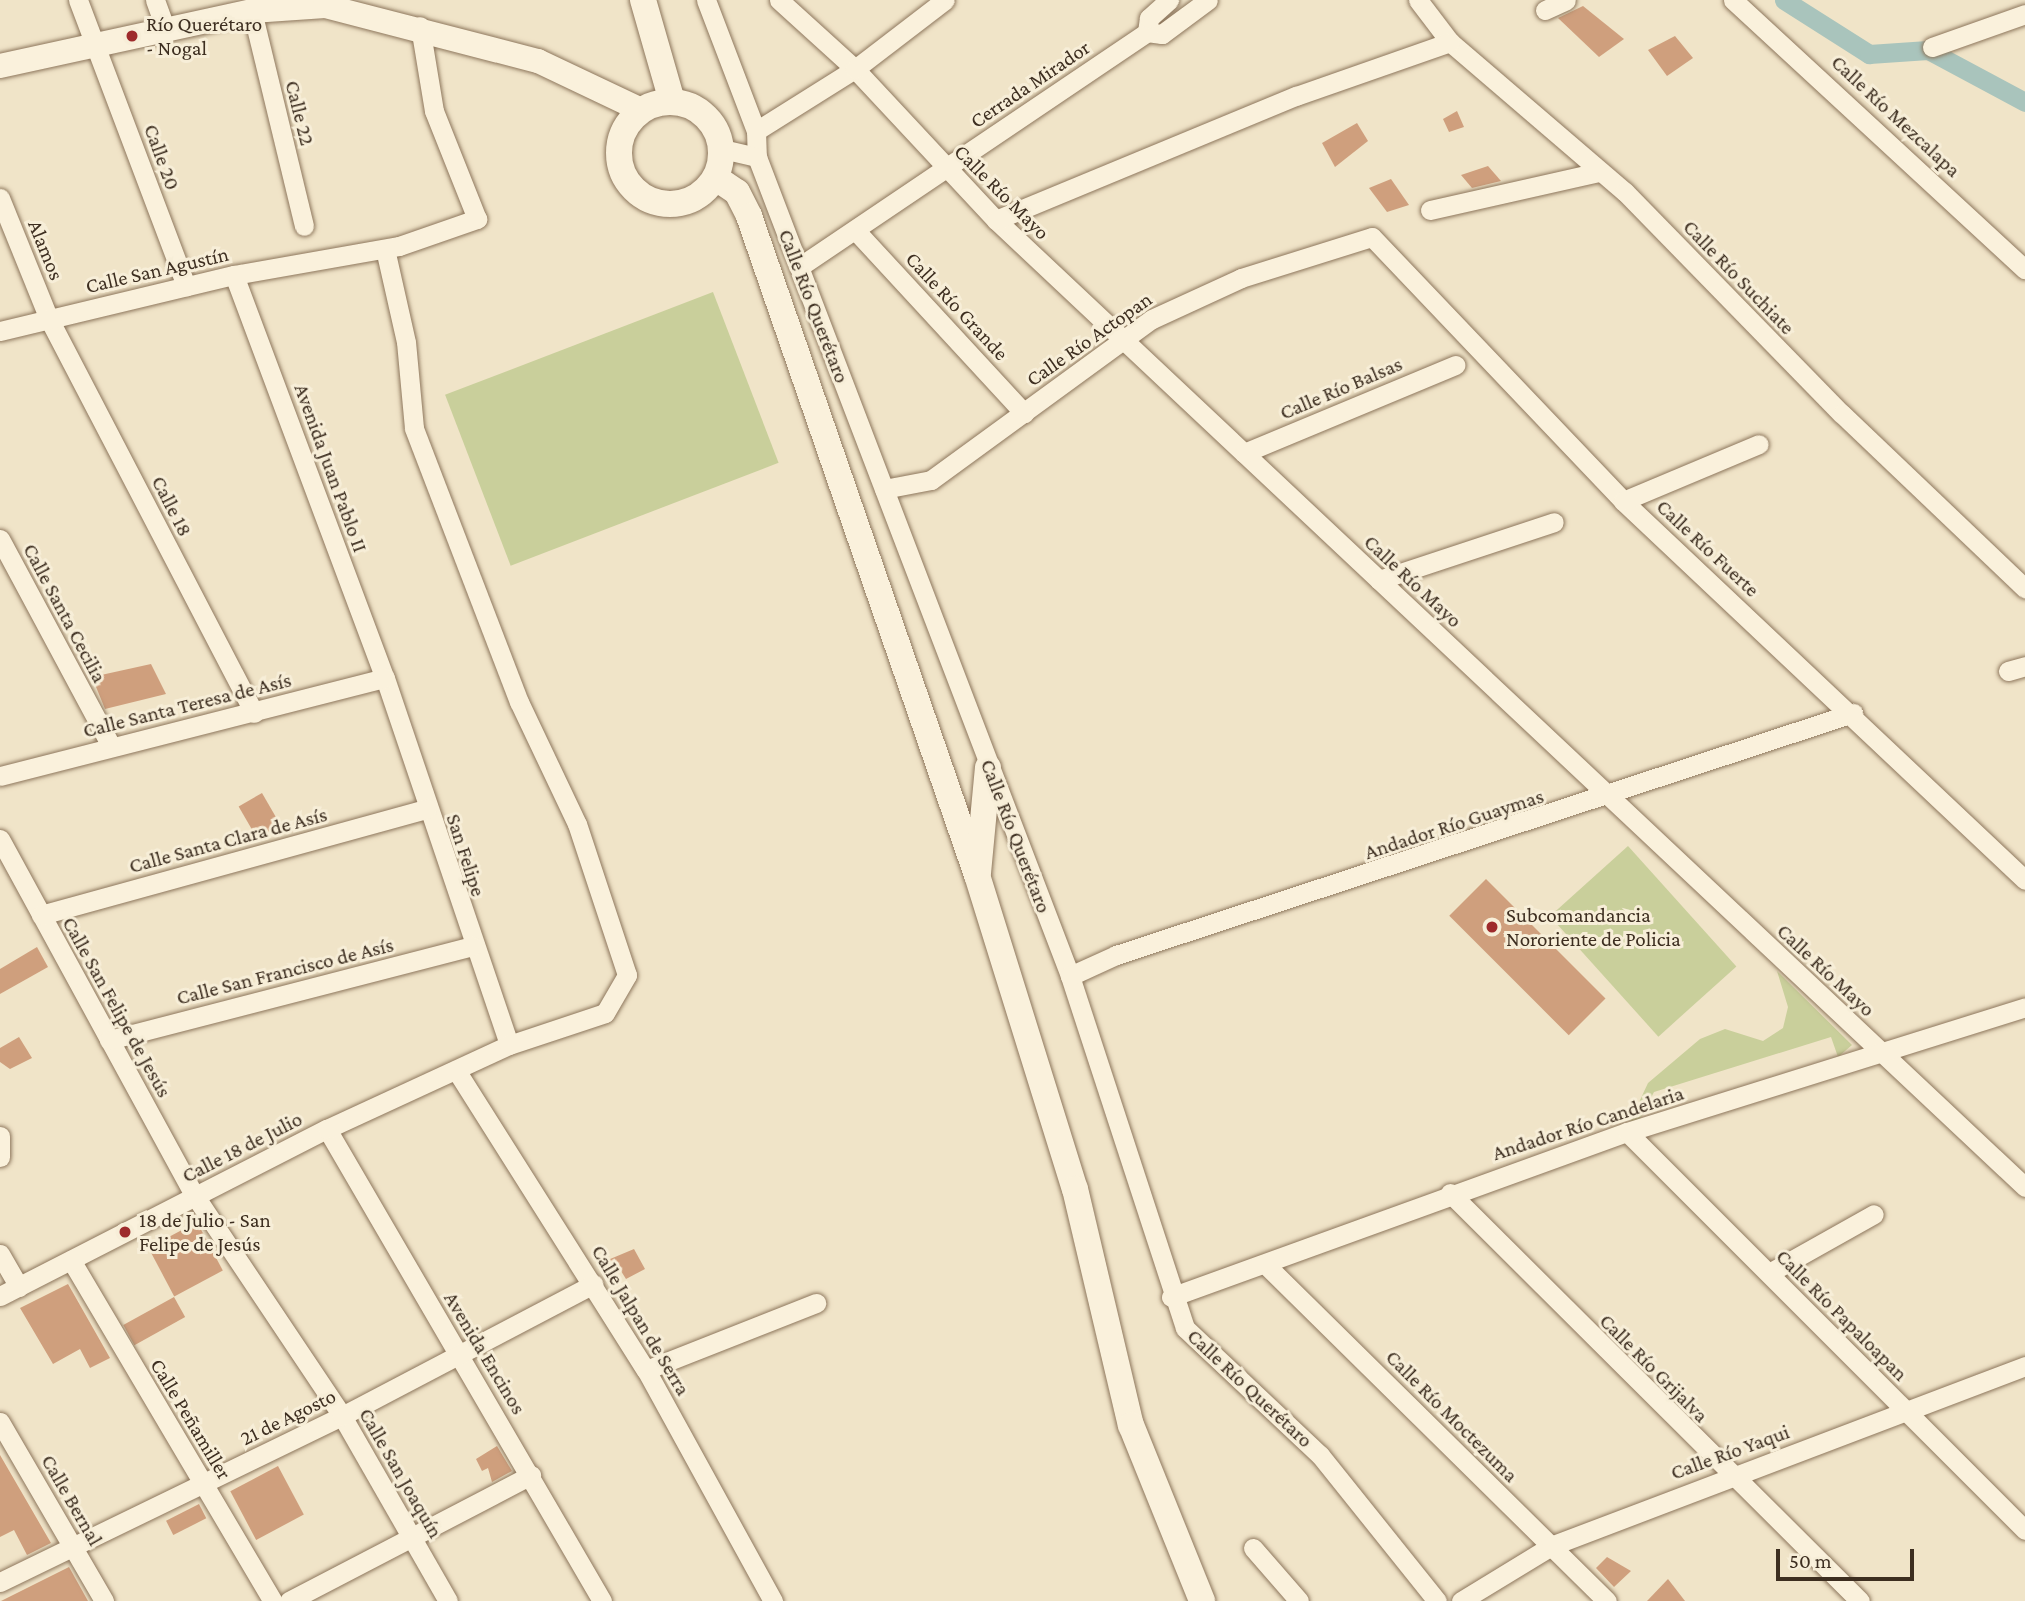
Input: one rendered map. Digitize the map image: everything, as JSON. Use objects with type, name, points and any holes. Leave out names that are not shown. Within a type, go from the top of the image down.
[{"type":"main road","points":[[643,0],[672,101]]},
{"type":"main road","points":[[672,101],[701,111],[722,149],[716,178],[692,200],[676,205],[635,190],[619,149],[641,110],[672,101]]},
{"type":"main road","name":"Calle Río Querétaro","points":[[716,178],[737,192],[749,216],[977,875],[1075,1189],[1131,1425],[1202,1601]]},
{"type":"main road","points":[[977,875],[988,767]]},
{"type":"street","name":"Calle 20","points":[[78,0],[186,286]]},
{"type":"street","points":[[155,0],[165,28]]},
{"type":"street","name":"Calle Río Mayo","points":[[779,0],[855,69],[945,169],[996,220],[2025,1187]]},
{"type":"street","points":[[756,131],[855,69],[945,0]]},
{"type":"street","name":"Cerrada Mirador","points":[[799,267],[1147,32],[1149,18],[1169,0]]},
{"type":"street","points":[[1147,32],[1162,34],[1208,0]]},
{"type":"street","name":"Calle Río Suchiate","points":[[1419,0],[1450,42],[1598,172],[1625,192],[1842,414],[2025,588]]},
{"type":"street","points":[[1545,10],[1566,0]]},
{"type":"street","name":"Calle Río Mezcalapa","points":[[1733,0],[2025,269]]},
{"type":"street","name":"Calle Río Querétaro","points":[[710,2],[756,131],[757,157],[1070,976],[1171,1297],[1185,1328],[1320,1455],[1437,1601]]},
{"type":"street","points":[[0,66],[263,6],[325,6],[420,26],[538,61],[641,110]]},
{"type":"street","name":"Calle 22","points":[[263,6],[304,226]]},
{"type":"street","points":[[1932,47],[2025,14]]},
{"type":"street","name":"Calle San Agustín","points":[[0,331],[234,275],[385,249],[477,219],[434,111],[420,26]]},
{"type":"street","points":[[996,220],[1296,96],[1450,42]]},
{"type":"street","points":[[722,149],[757,157]]},
{"type":"street","points":[[1430,210],[1598,172]]},
{"type":"street","name":"Alamos","points":[[0,198],[49,319]]},
{"type":"street","name":"Calle Río Grande","points":[[856,231],[1024,413]]},
{"type":"street","name":"Calle Río Actopan","points":[[884,489],[931,480],[1123,339],[1241,278],[1372,237]]},
{"type":"street","name":"Calle Río Fuerte","points":[[1372,237],[1623,500],[1853,713],[2025,880]]},
{"type":"street","name":"Calle 18 de Julio","points":[[0,1296],[327,1129],[509,1045],[605,1013],[626,975],[578,824],[519,702],[414,428],[406,342],[385,249]]},
{"type":"street","name":"Avenida Juan Pablo II","points":[[234,275],[385,678]]},
{"type":"street","name":"Calle 18","points":[[49,319],[254,713]]},
{"type":"street","name":"Calle Río Balsas","points":[[1244,453],[1455,365]]},
{"type":"street","points":[[1623,500],[1759,444]]},
{"type":"street","points":[[1379,580],[1554,522]]},
{"type":"street","name":"Calle Santa Cecilia","points":[[0,539],[111,746]]},
{"type":"street","name":"San Felipe","points":[[385,678],[472,946],[509,1045]]},
{"type":"street","name":"Calle Santa Teresa de Asís","points":[[0,776],[385,678]]},
{"type":"street","name":"Andador Río Guaymas","points":[[1070,976],[1116,955],[1608,797],[1853,713]]},
{"type":"street","name":"Calle Santa Clara de Asís","points":[[41,915],[427,809]]},
{"type":"street","name":"Calle San Felipe de Jesús","points":[[0,839],[5,861],[41,915],[195,1196]]},
{"type":"street","name":"Calle San Francisco de Asís","points":[[109,1040],[472,946]]},
{"type":"street","name":"Andador Río Candelaria","points":[[1171,1297],[1627,1132],[1884,1055],[2025,1007]]},
{"type":"street","name":"Calle Jalpan de Serra","points":[[456,1070],[646,1370],[773,1601]]},
{"type":"street","name":"Avenida Encinos","points":[[327,1129],[602,1601]]},
{"type":"street","name":"Calle Río Papaloapan","points":[[1627,1132],[2025,1530]]},
{"type":"street","points":[[0,1136],[0,1157]]},
{"type":"street","name":"Calle Río Grijalva","points":[[1450,1194],[1729,1476],[1860,1601]]},
{"type":"street","name":"Calle San Joaquín","points":[[195,1196],[342,1416],[448,1601]]},
{"type":"street","points":[[1769,1273],[1874,1214]]},
{"type":"street","points":[[0,1254],[19,1287]]},
{"type":"street","name":"Calle Peñamiller","points":[[71,1260],[273,1601]]},
{"type":"street","name":"Calle Río Moctezuma","points":[[1265,1264],[1607,1601]]},
{"type":"street","name":"21 de Agosto","points":[[0,1582],[342,1416],[457,1353],[593,1284]]},
{"type":"street","points":[[646,1370],[816,1303]]},
{"type":"street","name":"Calle Río Yaqui","points":[[1461,1601],[1552,1546],[1729,1476],[1908,1412],[2025,1366]]},
{"type":"street","name":"Calle Bernal","points":[[0,1422],[104,1601]]},
{"type":"street","points":[[289,1601],[415,1541],[531,1475]]},
{"type":"street","points":[[1253,1548],[1299,1601]]},
{"type":"green space","points":[[713,292],[779,463],[511,566],[445,395]]},
{"type":"green space","points":[[1628,846],[1736,966],[1658,1037],[1550,916]]},
{"type":"green space","points":[[1777,971],[1852,1045],[1838,1057],[1831,1037],[1654,1092],[1638,1123],[1627,1128],[1648,1083],[1700,1039],[1725,1029],[1763,1041],[1783,1028],[1788,1007]]},
{"type":"building","points":[[1583,6],[1624,39],[1599,57],[1558,18]]},
{"type":"building","points":[[1675,36],[1693,58],[1667,76],[1648,50]]},
{"type":"building","points":[[1457,111],[1464,127],[1449,132],[1443,119]]},
{"type":"building","points":[[1357,123],[1368,141],[1335,167],[1322,143]]},
{"type":"building","points":[[1488,166],[1501,181],[1472,188],[1461,175]]},
{"type":"building","points":[[1391,179],[1409,205],[1387,212],[1369,188]]},
{"type":"building","points":[[151,664],[166,694],[105,709],[92,677]]},
{"type":"building","points":[[262,793],[282,827],[258,840],[239,806]]},
{"type":"building","points":[[1486,879],[1606,999],[1569,1035],[1449,916]]},
{"type":"building","points":[[37,947],[48,967],[0,994],[0,969]]},
{"type":"building","points":[[19,1037],[32,1058],[10,1069],[0,1062],[0,1048]]},
{"type":"building","points":[[197,1222],[223,1271],[174,1296],[148,1248]]},
{"type":"building","points":[[634,1249],[645,1269],[626,1279],[621,1271],[609,1276],[603,1262]]},
{"type":"building","points":[[68,1284],[110,1358],[90,1368],[80,1349],[53,1364],[20,1308]]},
{"type":"building","points":[[174,1297],[185,1317],[134,1345],[123,1325]]},
{"type":"building","points":[[497,1446],[512,1471],[492,1482],[488,1468],[482,1471],[476,1459]]},
{"type":"building","points":[[0,1455],[51,1543],[27,1555],[14,1530],[0,1537]]},
{"type":"building","points":[[278,1466],[304,1515],[256,1540],[230,1491]]},
{"type":"building","points":[[199,1504],[206,1518],[173,1535],[166,1521]]},
{"type":"building","points":[[1607,1557],[1631,1571],[1614,1587],[1596,1568]]},
{"type":"building","points":[[69,1567],[88,1601],[1,1601]]},
{"type":"building","points":[[1668,1579],[1685,1601],[1647,1601]]},
{"type":"waterway","points":[[1784,0],[1869,54],[1928,50],[2025,102]]},
{"type":"place","name":"Río Querétaro - Nogal","points":[[132,36]]},
{"type":"place","name":"Subcomandancia Nororiente de Policia","points":[[1492,927]]},
{"type":"place","name":"18 de Julio - San Felipe de Jesús","points":[[125,1232]]}]
